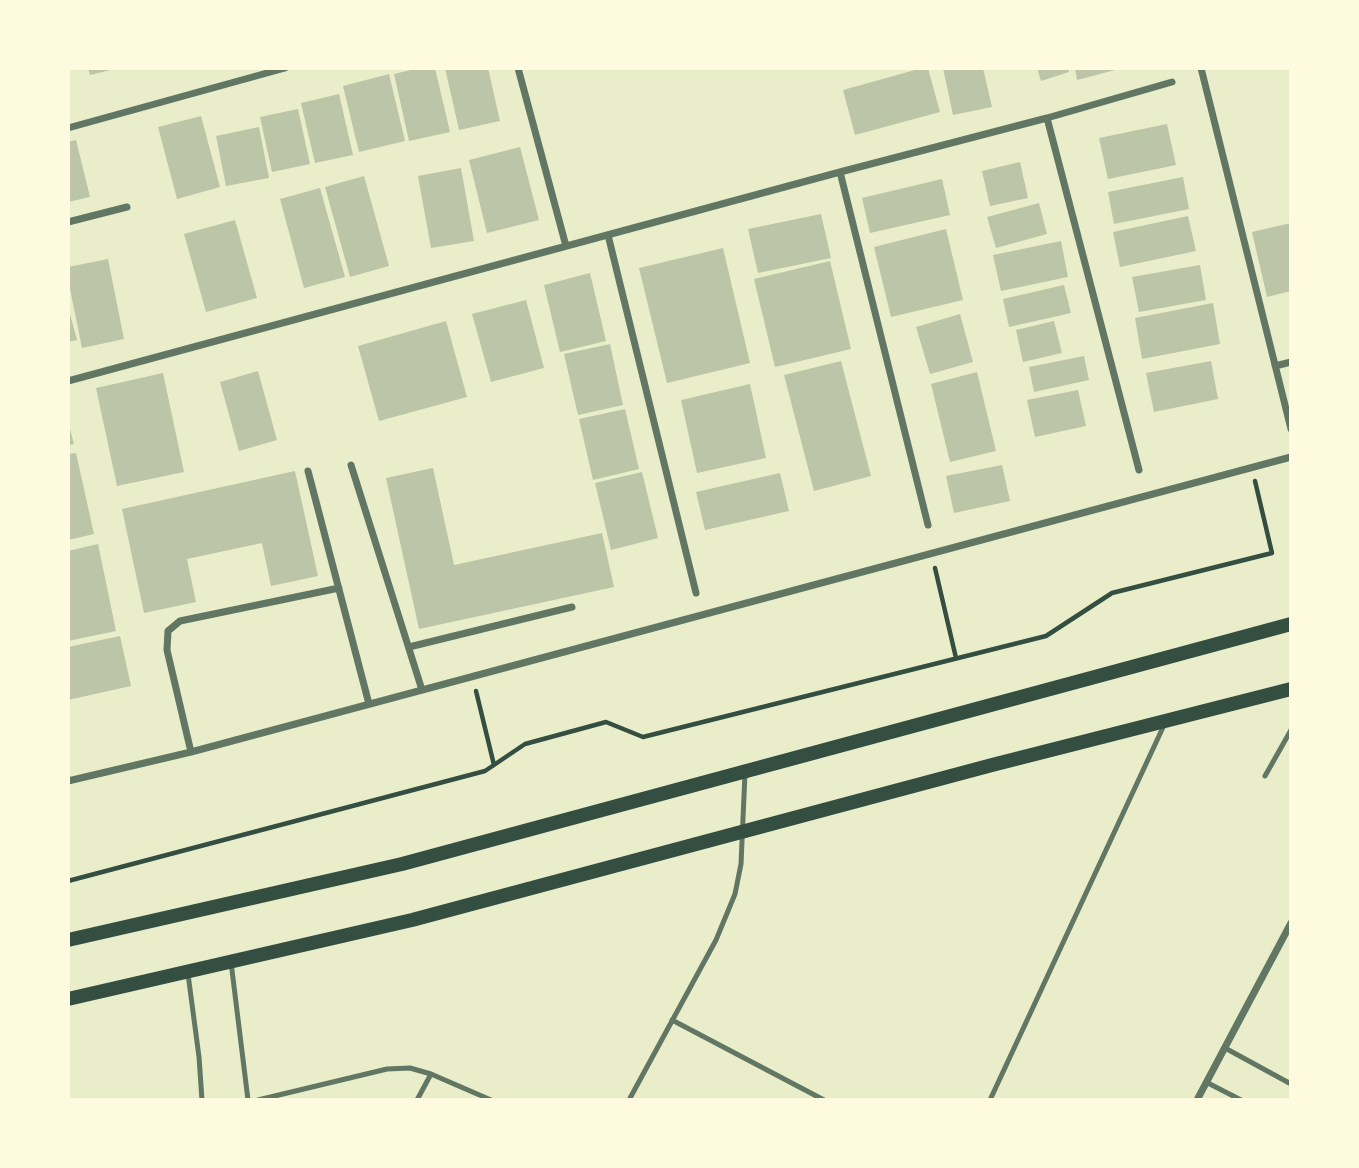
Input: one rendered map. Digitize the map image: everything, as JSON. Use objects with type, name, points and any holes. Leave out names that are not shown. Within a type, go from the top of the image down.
[{"type":"main road","points":[[68,940],[402,864],[1291,624]]},
{"type":"main road","points":[[68,999],[412,920],[1291,689]]},
{"type":"street","points":[[68,128],[285,68]]},
{"type":"street","points":[[517,68],[566,246]]},
{"type":"street","points":[[1204,69],[1291,429]]},
{"type":"street","points":[[68,381],[1172,82]]},
{"type":"street","points":[[1047,118],[1139,470]]},
{"type":"street","points":[[840,172],[928,525]]},
{"type":"street","points":[[68,222],[127,207]]},
{"type":"street","points":[[608,235],[696,593]]},
{"type":"street","points":[[1275,366],[1291,362]]},
{"type":"street","points":[[68,782],[191,752],[1291,457]]},
{"type":"street","points":[[351,466],[422,690]]},
{"type":"street","points":[[308,471],[369,704]]},
{"type":"street","points":[[191,752],[167,649],[168,631],[180,621],[339,588]]},
{"type":"street","points":[[409,647],[572,607]]},
{"type":"street","points":[[1197,1100],[1291,923]]},
{"type":"lane","points":[[990,1100],[1166,720]]},
{"type":"lane","points":[[1265,776],[1291,730]]},
{"type":"lane","points":[[629,1100],[716,940],[735,894],[741,864],[745,770]]},
{"type":"lane","points":[[231,962],[248,1100]]},
{"type":"lane","points":[[188,972],[202,1100]]},
{"type":"lane","points":[[672,1020],[824,1100]]},
{"type":"lane","points":[[1226,1048],[1291,1084]]},
{"type":"lane","points":[[258,1100],[387,1069],[410,1068],[431,1074],[491,1100]]},
{"type":"lane","points":[[417,1100],[431,1074]]},
{"type":"lane","points":[[1206,1082],[1241,1100]]},
{"type":"path","points":[[68,881],[485,771],[525,744],[606,722],[643,737],[1046,636],[1112,593],[1272,553],[1252,468]]},
{"type":"path","points":[[931,554],[956,658]]},
{"type":"path","points":[[473,676],[494,765]]},
{"type":"building","points":[[88,68],[115,68],[115,69],[90,75]]},
{"type":"building","points":[[419,68],[435,68],[450,132],[409,141],[394,74]]},
{"type":"building","points":[[445,68],[488,68],[500,121],[459,130]]},
{"type":"building","points":[[928,68],[940,112],[855,135],[843,90]]},
{"type":"building","points":[[943,68],[983,68],[992,107],[953,115]]},
{"type":"building","points":[[1037,68],[1068,68],[1069,72],[1041,81]]},
{"type":"building","points":[[1075,68],[1119,68],[1119,69],[1077,80]]},
{"type":"building","points":[[389,74],[405,141],[359,152],[343,86]]},
{"type":"building","points":[[339,94],[353,155],[315,163],[301,103]]},
{"type":"building","points":[[298,109],[310,164],[272,172],[260,117]]},
{"type":"building","points":[[201,116],[220,187],[177,199],[158,127]]},
{"type":"building","points":[[1167,124],[1176,165],[1108,179],[1099,138]]},
{"type":"building","points":[[259,127],[269,178],[226,186],[216,136]]},
{"type":"building","points":[[76,140],[90,197],[68,202],[68,142]]},
{"type":"building","points":[[520,147],[539,220],[487,233],[469,160]]},
{"type":"building","points":[[1020,162],[1028,198],[990,206],[982,171]]},
{"type":"building","points":[[461,168],[474,241],[431,248],[418,176]]},
{"type":"building","points":[[364,176],[389,266],[350,277],[325,187]]},
{"type":"building","points":[[1183,177],[1189,209],[1114,224],[1108,192]]},
{"type":"building","points":[[942,179],[950,215],[870,233],[862,198]]},
{"type":"building","points":[[320,188],[345,277],[304,288],[280,199]]},
{"type":"building","points":[[1039,203],[1047,234],[996,248],[987,217]]},
{"type":"building","points":[[821,214],[831,258],[758,273],[748,229]]},
{"type":"building","points":[[1188,216],[1196,251],[1120,267],[1113,232]]},
{"type":"building","points":[[235,220],[257,298],[206,312],[184,234]]},
{"type":"building","points":[[1291,223],[1291,291],[1267,297],[1252,232]]},
{"type":"building","points":[[946,229],[963,300],[891,317],[874,247]]},
{"type":"building","points":[[1061,241],[1068,277],[1001,291],[993,255]]},
{"type":"building","points":[[723,248],[750,363],[667,383],[639,268]]},
{"type":"building","points":[[108,259],[124,339],[82,348],[68,267]]},
{"type":"building","points":[[830,261],[851,349],[775,367],[754,279]]},
{"type":"building","points":[[1200,265],[1206,300],[1139,312],[1132,277]]},
{"type":"building","points":[[590,273],[606,341],[560,352],[544,285]]},
{"type":"building","points":[[1064,285],[1071,313],[1009,327],[1003,299]]},
{"type":"building","points":[[526,300],[544,368],[491,382],[472,314]]},
{"type":"building","points":[[1213,303],[1220,344],[1142,359],[1135,318]]},
{"type":"building","points":[[68,307],[77,340],[68,342]]},
{"type":"building","points":[[960,314],[973,362],[930,374],[916,327]]},
{"type":"building","points":[[446,321],[467,397],[379,421],[358,346]]},
{"type":"building","points":[[1054,321],[1062,353],[1023,362],[1016,330]]},
{"type":"building","points":[[610,344],[623,405],[578,415],[564,354]]},
{"type":"building","points":[[1084,356],[1089,380],[1034,392],[1029,367]]},
{"type":"building","points":[[841,361],[871,476],[814,491],[784,375]]},
{"type":"building","points":[[1211,361],[1218,399],[1154,412],[1146,373]]},
{"type":"building","points":[[258,371],[277,440],[239,451],[220,382]]},
{"type":"building","points":[[977,372],[996,451],[950,462],[931,384]]},
{"type":"building","points":[[163,373],[184,472],[117,486],[96,388]]},
{"type":"building","points":[[750,384],[766,458],[697,473],[681,400]]},
{"type":"building","points":[[1078,390],[1086,426],[1035,437],[1027,400]]},
{"type":"building","points":[[625,409],[639,469],[593,480],[579,419]]},
{"type":"building","points":[[68,422],[74,444],[68,445]]},
{"type":"building","points":[[76,453],[94,534],[68,540],[68,454]]},
{"type":"building","points":[[1002,465],[1010,501],[954,513],[946,476]]},
{"type":"building","points":[[433,468],[454,565],[602,533],[614,587],[419,629],[386,478]]},
{"type":"building","points":[[295,471],[318,576],[271,586],[262,543],[187,559],[196,602],[144,613],[122,509]]},
{"type":"building","points":[[642,472],[658,538],[611,550],[595,483]]},
{"type":"building","points":[[780,473],[789,511],[705,530],[696,492]]},
{"type":"building","points":[[98,544],[116,631],[68,641],[68,551]]},
{"type":"building","points":[[120,636],[131,686],[68,700],[68,647]]}]
